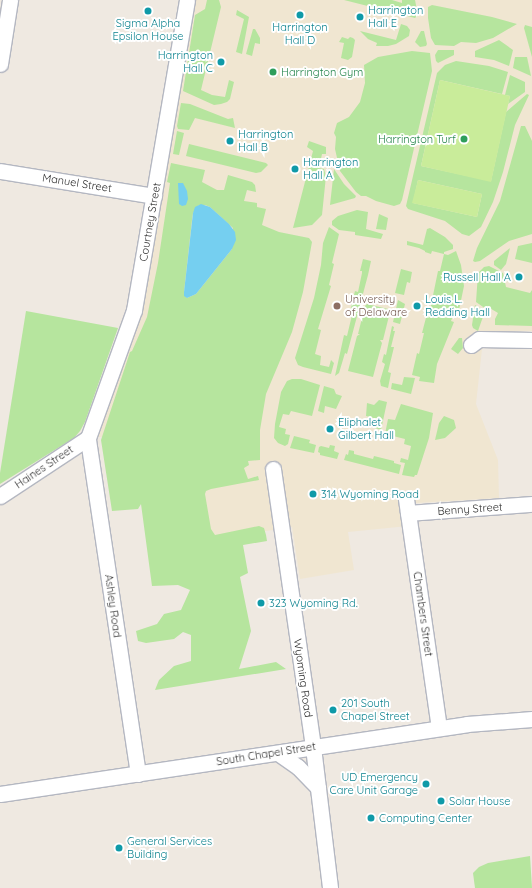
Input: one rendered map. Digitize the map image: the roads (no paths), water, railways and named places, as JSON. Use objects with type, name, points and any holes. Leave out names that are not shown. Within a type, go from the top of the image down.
[{"type":"street","points":[[0,64],[10,0]]},
{"type":"street","name":"Courtney Street","points":[[88,438],[134,310],[187,0]]},
{"type":"street","name":"Manuel Street","points":[[0,171],[154,196]]},
{"type":"street","points":[[471,345],[479,338],[532,340]]},
{"type":"street","name":"Haines Street","points":[[0,496],[88,438]]},
{"type":"street","name":"Ashley Road","points":[[88,438],[138,774]]},
{"type":"street","name":"Wyoming Road","points":[[273,468],[313,747],[330,888]]},
{"type":"street","name":"Benny Street","points":[[407,506],[532,504]]},
{"type":"street","name":"Chambers Street","points":[[407,506],[440,728]]},
{"type":"street","name":"South Chapel Street","points":[[0,794],[440,728],[485,722],[532,719]]},
{"type":"street","points":[[278,752],[298,767],[318,788]]},
{"type":"water","points":[[178,183],[183,183],[187,191],[188,199],[186,205],[182,206],[179,204]]},
{"type":"water","points":[[201,204],[210,207],[229,224],[235,232],[236,240],[232,249],[196,294],[187,298],[184,296],[184,292],[193,213],[195,207]]},
{"type":"place","name":"Sigma Alpha Epsilon House","points":[[148,11]]},
{"type":"place","name":"Harrington Hall D","points":[[300,15]]},
{"type":"place","name":"Harrington Hall E","points":[[360,17]]},
{"type":"place","name":"Harrington Hall C","points":[[221,62]]},
{"type":"place","name":"Harrington Gym","points":[[273,72]]},
{"type":"place","name":"Harrington Turf","points":[[464,139]]},
{"type":"place","name":"Harrington Hall B","points":[[230,141]]},
{"type":"place","name":"Harrington Hall A","points":[[295,169]]},
{"type":"place","name":"Russell Hall A","points":[[519,277]]},
{"type":"place","name":"University of Delaware","points":[[337,306]]},
{"type":"place","name":"Louis L. Redding Hall","points":[[417,306]]},
{"type":"place","name":"Eliphalet Gilbert Hall","points":[[330,429]]},
{"type":"place","name":"314 Wyoming Road","points":[[313,494]]},
{"type":"place","name":"323 Wyoming Rd.","points":[[261,603]]},
{"type":"place","name":"201 South Chapel Street","points":[[333,710]]},
{"type":"place","name":"UD Emergency Care Unit Garage","points":[[426,784]]},
{"type":"place","name":"Solar House","points":[[441,801]]},
{"type":"place","name":"Computing Center","points":[[371,818]]},
{"type":"place","name":"General Services Building","points":[[119,848]]}]
